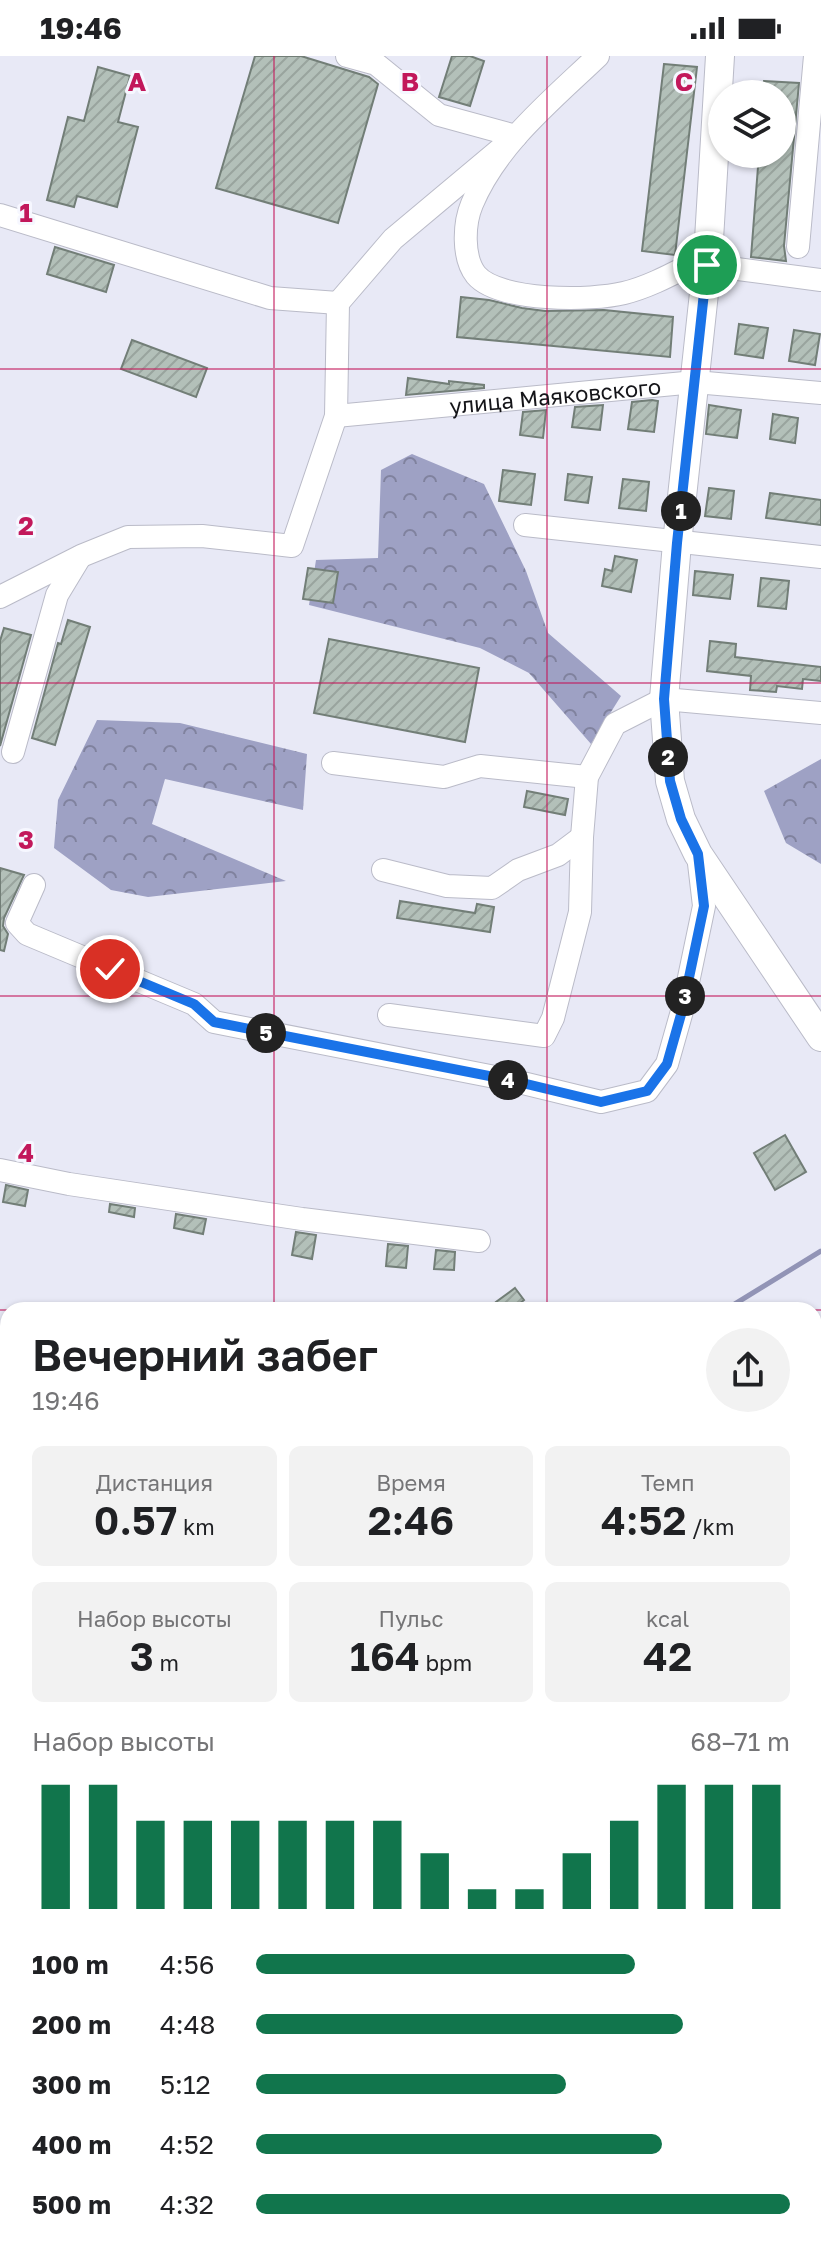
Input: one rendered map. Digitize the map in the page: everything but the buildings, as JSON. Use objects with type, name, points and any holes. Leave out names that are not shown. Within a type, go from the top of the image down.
[{"type":"main road","points":[[720,56],[707,260],[664,699],[670,781],[681,819],[698,854],[821,1037]]},
{"type":"street","points":[[347,56],[376,64],[439,115],[516,136]]},
{"type":"street","points":[[0,597],[81,556],[128,537],[202,536],[292,546],[336,416],[338,303],[393,239],[516,136],[598,56]]},
{"type":"street","points":[[798,247],[815,56]]},
{"type":"street","points":[[516,136],[492,167],[472,204],[466,225],[468,253],[476,275],[500,289],[519,294],[592,298],[625,293],[707,260],[821,280]]},
{"type":"street","points":[[0,215],[270,298],[338,303]]},
{"type":"street","name":"улица Маяковского","points":[[336,416],[695,382],[821,393]]},
{"type":"street","points":[[525,525],[821,557]]},
{"type":"street","points":[[13,752],[57,595],[81,556]]},
{"type":"street","points":[[389,1015],[544,1036],[553,1018],[580,912],[587,777],[615,724],[664,699],[821,713]]},
{"type":"street","points":[[333,763],[444,777],[480,766],[587,777]]},
{"type":"street","points":[[383,870],[447,886],[492,888],[518,870],[558,855],[582,837]]},
{"type":"street","points":[[34,885],[17,923],[27,934],[194,1004],[214,1022],[510,1080],[601,1102],[647,1091],[667,1064],[682,1011],[704,906],[698,854]]},
{"type":"street","points":[[0,1170],[69,1184],[302,1219],[479,1241]]},
{"type":"green space","points":[[412,454],[484,484],[526,571],[548,633],[621,696],[591,744],[529,673],[480,648],[309,605],[316,560],[378,558],[381,470]]},
{"type":"green space","points":[[97,720],[180,723],[307,754],[303,810],[165,779],[152,824],[286,881],[148,897],[111,890],[54,848],[58,800]]},
{"type":"green space","points":[[821,759],[821,864],[786,843],[764,791]]},
{"type":"waterway","points":[[738,1302],[821,1251]]},
{"type":"route","points":[[110,969],[194,1004],[214,1022],[510,1080],[601,1102],[647,1091],[667,1064],[682,1011],[704,906],[698,854],[681,819],[670,781],[664,699],[677,543],[707,265]]}]
